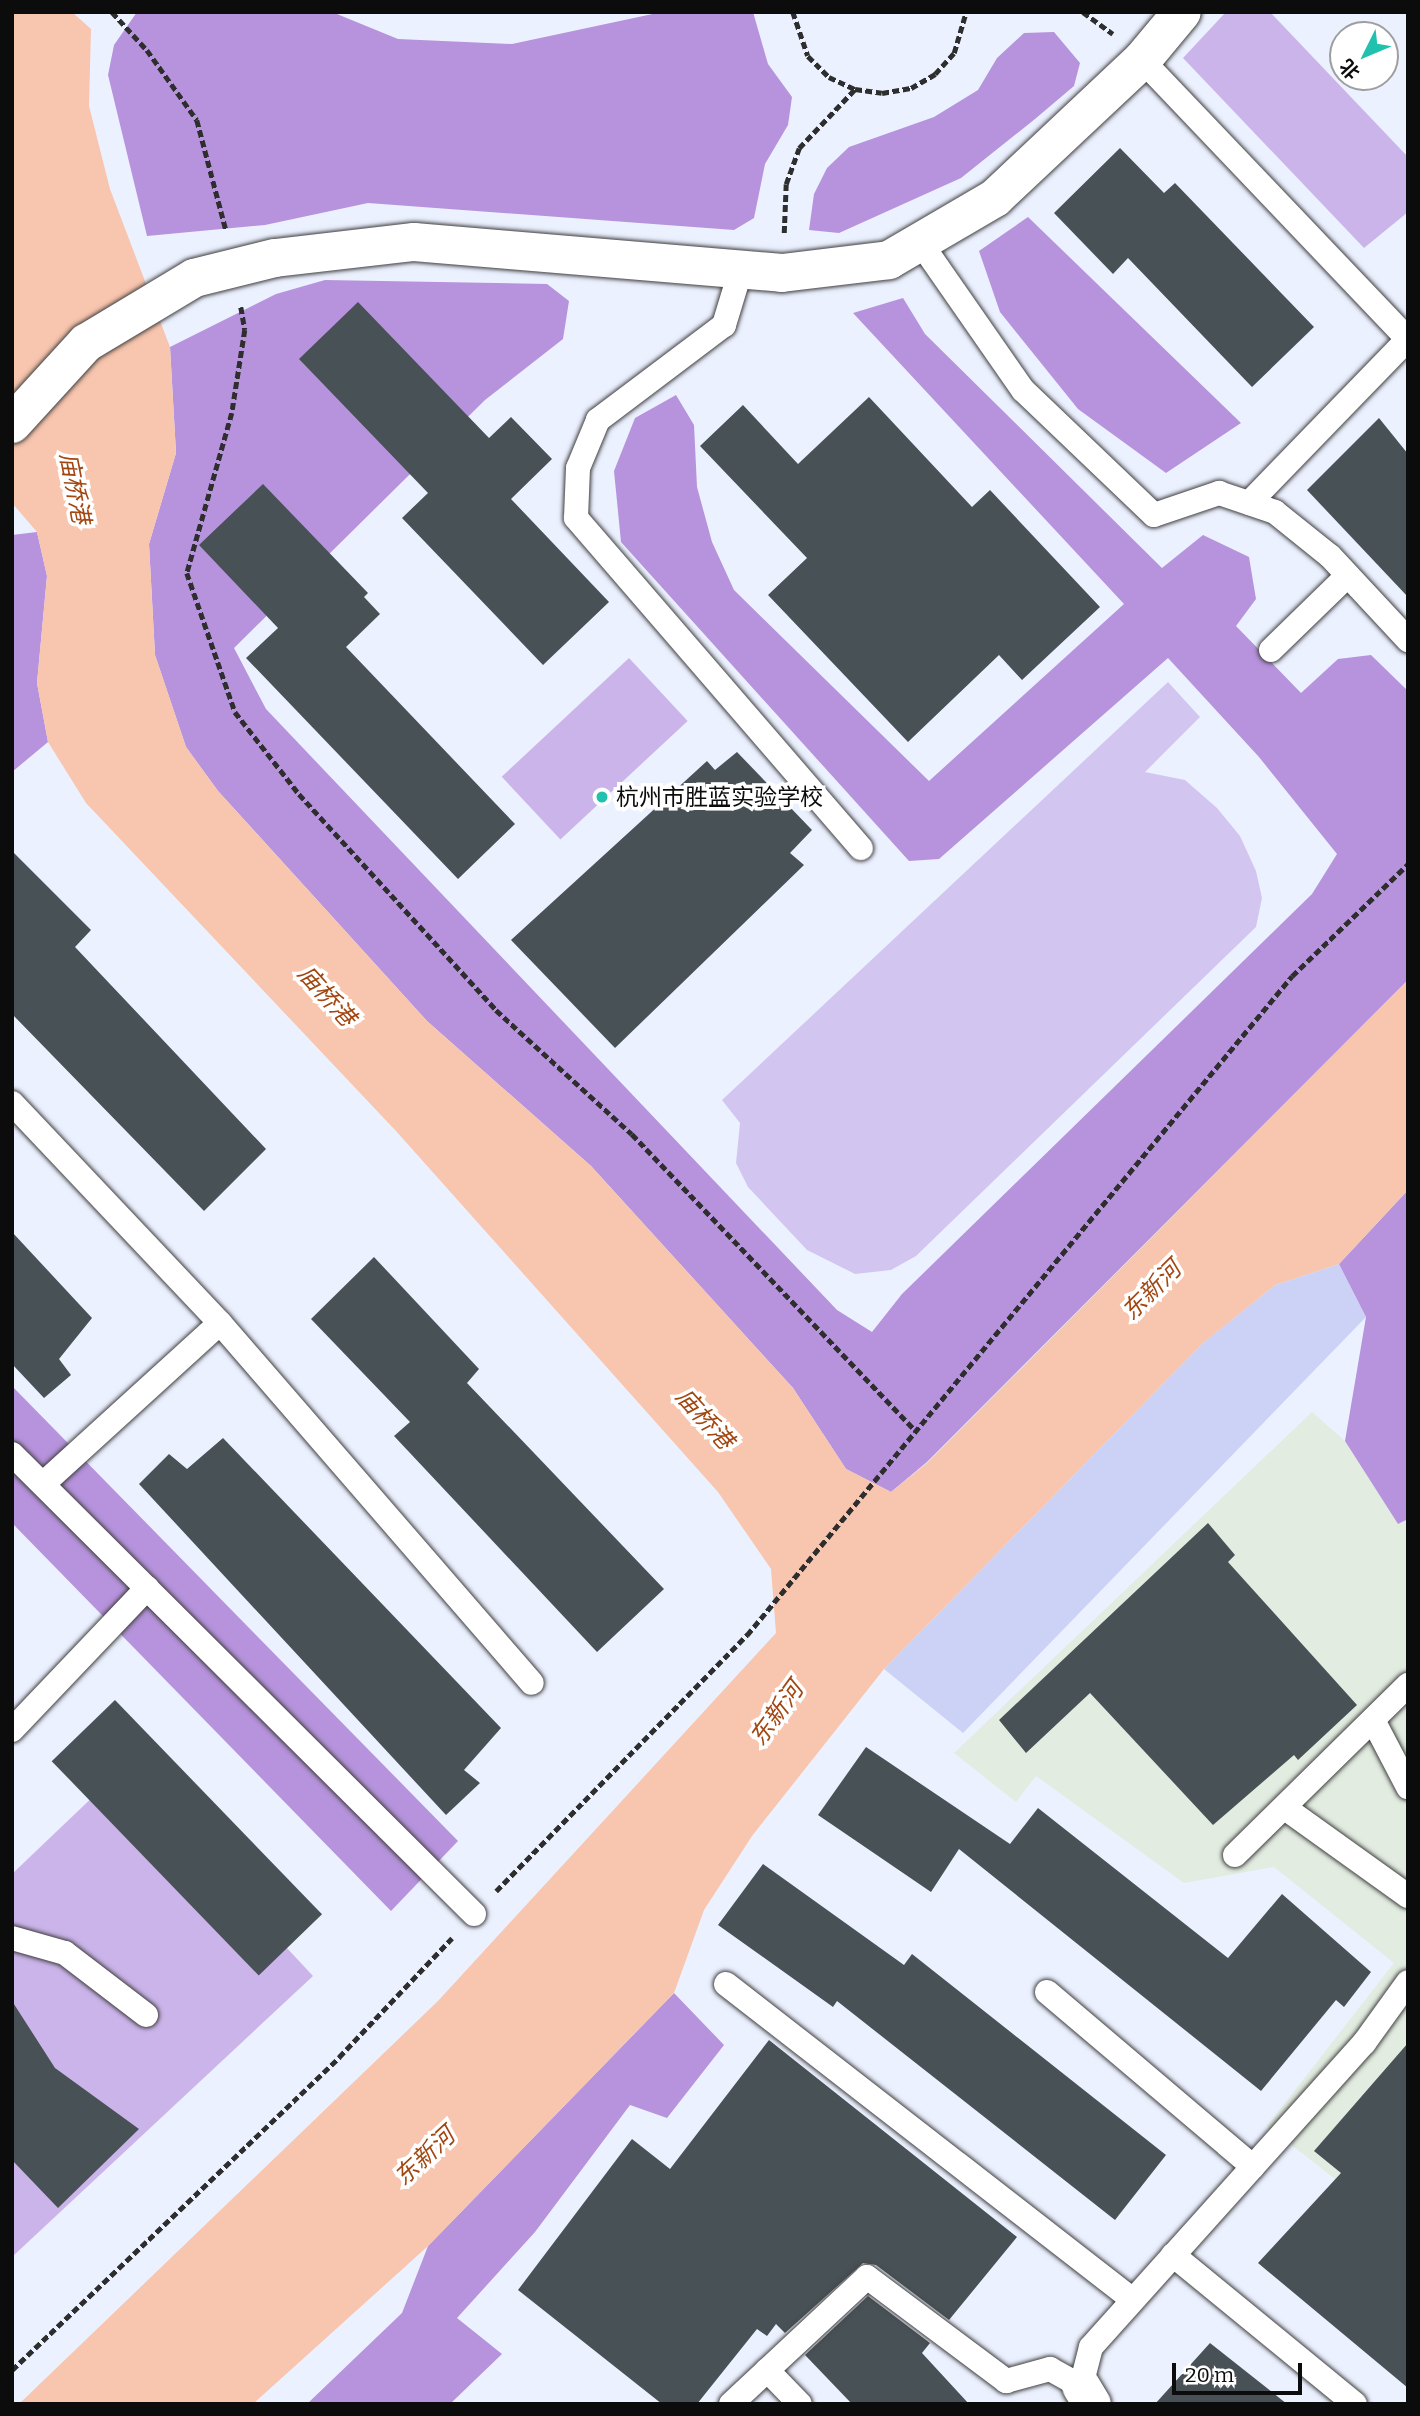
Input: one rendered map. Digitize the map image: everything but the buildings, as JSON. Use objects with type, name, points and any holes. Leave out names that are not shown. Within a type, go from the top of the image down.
[{"type":"street","points":[[12,424],[86,343],[194,278],[275,258],[414,242],[782,273],[889,260],[995,198],[1142,60],[1182,12]]},
{"type":"lane","points":[[1142,60],[1408,339],[1249,503]]},
{"type":"lane","points":[[920,242],[1023,390],[1154,515],[1219,493],[1275,512],[1348,576],[1408,640]]},
{"type":"lane","points":[[741,269],[724,325],[598,420],[578,468],[576,518],[861,848]]},
{"type":"lane","points":[[1271,650],[1348,576]]},
{"type":"lane","points":[[12,1103],[220,1323],[531,1683]]},
{"type":"lane","points":[[43,1484],[220,1323]]},
{"type":"lane","points":[[12,1454],[474,1914]]},
{"type":"lane","points":[[12,1730],[147,1588]]},
{"type":"lane","points":[[1235,1855],[1408,1685]]},
{"type":"lane","points":[[1373,1720],[1408,1787]]},
{"type":"lane","points":[[1285,1808],[1408,1896]]},
{"type":"lane","points":[[12,1938],[65,1953],[146,2015]]},
{"type":"lane","points":[[731,2404],[867,2277],[1006,2381],[1050,2369],[1086,2395],[1091,2347],[1364,2043],[1408,1982]]},
{"type":"lane","points":[[726,1984],[1133,2300]]},
{"type":"lane","points":[[1047,1992],[1253,2167]]},
{"type":"lane","points":[[1174,2255],[1355,2404]]},
{"type":"lane","points":[[767,2370],[800,2404]]},
{"type":"path","points":[[112,12],[147,50],[197,120],[214,172],[245,330],[232,413],[187,573],[234,712],[299,794],[496,1010],[632,1134],[916,1431]]},
{"type":"path","points":[[793,12],[808,56],[829,77],[855,89],[882,93],[911,88],[935,74],[954,52],[966,12]]},
{"type":"path","points":[[782,273],[786,184],[799,148],[855,89]]},
{"type":"path","points":[[12,2370],[339,2057],[651,1728],[747,1635],[1292,976],[1408,864]]},
{"type":"shaded area","points":[[137,12],[332,12],[398,39],[512,44],[662,12],[753,12],[768,64],[792,97],[788,125],[765,164],[754,218],[734,230],[368,203],[265,225],[147,236],[108,75],[114,45]]},
{"type":"shaded area","points":[[1226,12],[1270,12],[1329,74],[1329,91],[1345,91],[1408,157],[1408,212],[1364,248],[1183,58]]},
{"type":"shaded area","points":[[1054,32],[1080,63],[1074,86],[1035,119],[961,178],[839,233],[809,230],[814,194],[827,168],[849,147],[934,117],[978,90],[997,58],[1024,33]]},
{"type":"shaded area","points":[[1028,217],[1241,423],[1166,473],[1078,409],[1000,312],[979,251]]},
{"type":"shaded area","points":[[325,280],[547,284],[569,301],[563,339],[485,400],[234,648],[266,709],[837,1310],[872,1332],[902,1294],[1312,894],[1337,854],[1259,757],[1168,658],[939,859],[909,861],[621,542],[614,471],[635,418],[676,395],[694,425],[697,487],[712,542],[734,590],[929,781],[1124,604],[853,313],[903,298],[925,334],[1162,568],[1203,535],[1249,557],[1256,599],[1236,626],[1301,693],[1338,659],[1371,655],[1408,691],[1408,980],[927,1462],[891,1492],[846,1469],[793,1388],[591,1166],[427,1021],[218,791],[186,747],[155,655],[149,544],[176,453],[170,347],[276,294]]},
{"type":"shaded area","points":[[37,532],[47,576],[37,683],[48,742],[12,772],[12,535]]},
{"type":"shaded area","points":[[629,658],[688,721],[560,840],[502,777]]},
{"type":"shaded area","points":[[1168,682],[1200,717],[1145,772],[1185,780],[1217,808],[1240,836],[1256,871],[1262,898],[1256,927],[916,1256],[891,1270],[855,1274],[807,1250],[748,1187],[736,1163],[740,1123],[722,1100]]},
{"type":"shaded area","points":[[1408,1190],[1408,1519],[1398,1524],[1345,1441],[1366,1317],[1339,1264]]},
{"type":"shaded area","points":[[1339,1264],[1366,1317],[963,1733],[884,1669],[1204,1342],[1275,1285]]},
{"type":"shaded area","points":[[12,1386],[458,1841],[391,1911],[12,1523]]},
{"type":"shaded area","points":[[1312,1412],[1345,1441],[1398,1523],[1408,1519],[1408,2236],[1267,2126],[1394,1963],[1274,1867],[1184,1883],[1036,1776],[1016,1802],[954,1753]]},
{"type":"shaded area","points":[[121,1770],[313,1976],[12,2257],[12,1874]]},
{"type":"shaded area","points":[[674,1993],[724,2045],[667,2118],[630,2105],[535,2232],[457,2318],[502,2354],[450,2404],[307,2404],[402,2313],[428,2246]]},
{"type":"water","points":[[12,12],[72,12],[91,29],[89,106],[110,189],[170,347],[176,453],[149,544],[155,655],[186,747],[218,791],[427,1021],[591,1166],[793,1388],[846,1469],[891,1492],[927,1463],[1408,980],[1408,1190],[1339,1264],[1275,1285],[1203,1343],[884,1669],[752,1836],[704,1910],[674,1993],[428,2246],[253,2404],[19,2404],[438,2001],[776,1633],[771,1569],[718,1492],[396,1131],[86,803],[48,742],[37,683],[47,576],[37,532],[12,503]]},
{"type":"place","name":"杭州市胜蓝实验学校","points":[[602,797]]},
{"type":"water label","name":"庙桥港","points":[[74,488]]},
{"type":"water label","name":"庙桥港","points":[[326,996]]},
{"type":"water label","name":"东新河","points":[[1152,1291]]},
{"type":"water label","name":"庙桥港","points":[[704,1419]]},
{"type":"water label","name":"东新河","points":[[777,1714]]},
{"type":"water label","name":"东新河","points":[[425,2157]]}]
